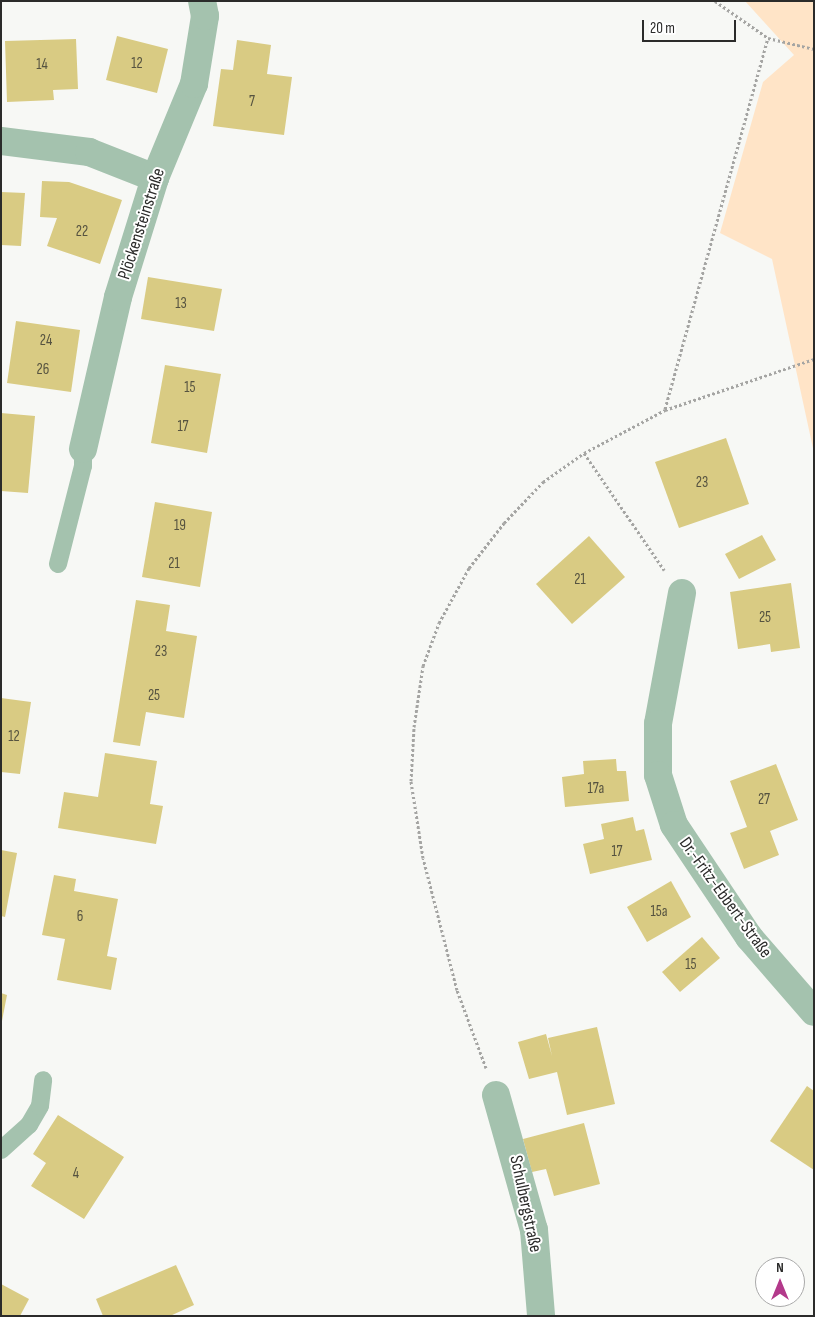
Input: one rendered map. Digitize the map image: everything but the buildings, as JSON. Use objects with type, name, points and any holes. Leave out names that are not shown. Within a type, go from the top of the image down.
[{"type":"street","name":"Plöckensteinstraße","points":[[83,449],[118,297],[155,178],[194,84],[205,16],[202,1]]},
{"type":"street","points":[[1,141],[89,152],[155,178]]},
{"type":"street","name":"Dr.-Fritz-Ebbert-Straße","points":[[682,594],[658,724],[658,775],[674,826],[703,874],[749,937],[814,1012]]},
{"type":"street","name":"Schulbergstraße","points":[[496,1096],[534,1230],[541,1316]]},
{"type":"lane","points":[[58,564],[83,466],[83,449]]},
{"type":"lane","points":[[1,1150],[29,1125],[40,1106],[43,1080]]},
{"type":"path","points":[[715,1],[768,38],[814,49]]},
{"type":"path","points":[[665,410],[768,38]]},
{"type":"path","points":[[496,1096],[457,990],[423,858],[411,781],[414,727],[424,666],[439,623],[469,568],[504,523],[543,482],[584,453],[665,410],[814,359]]},
{"type":"path","points":[[584,453],[682,594]]},
{"type":"shaded area","points":[[745,1],[814,1],[814,453],[772,259],[720,233],[763,82],[794,55]]}]
